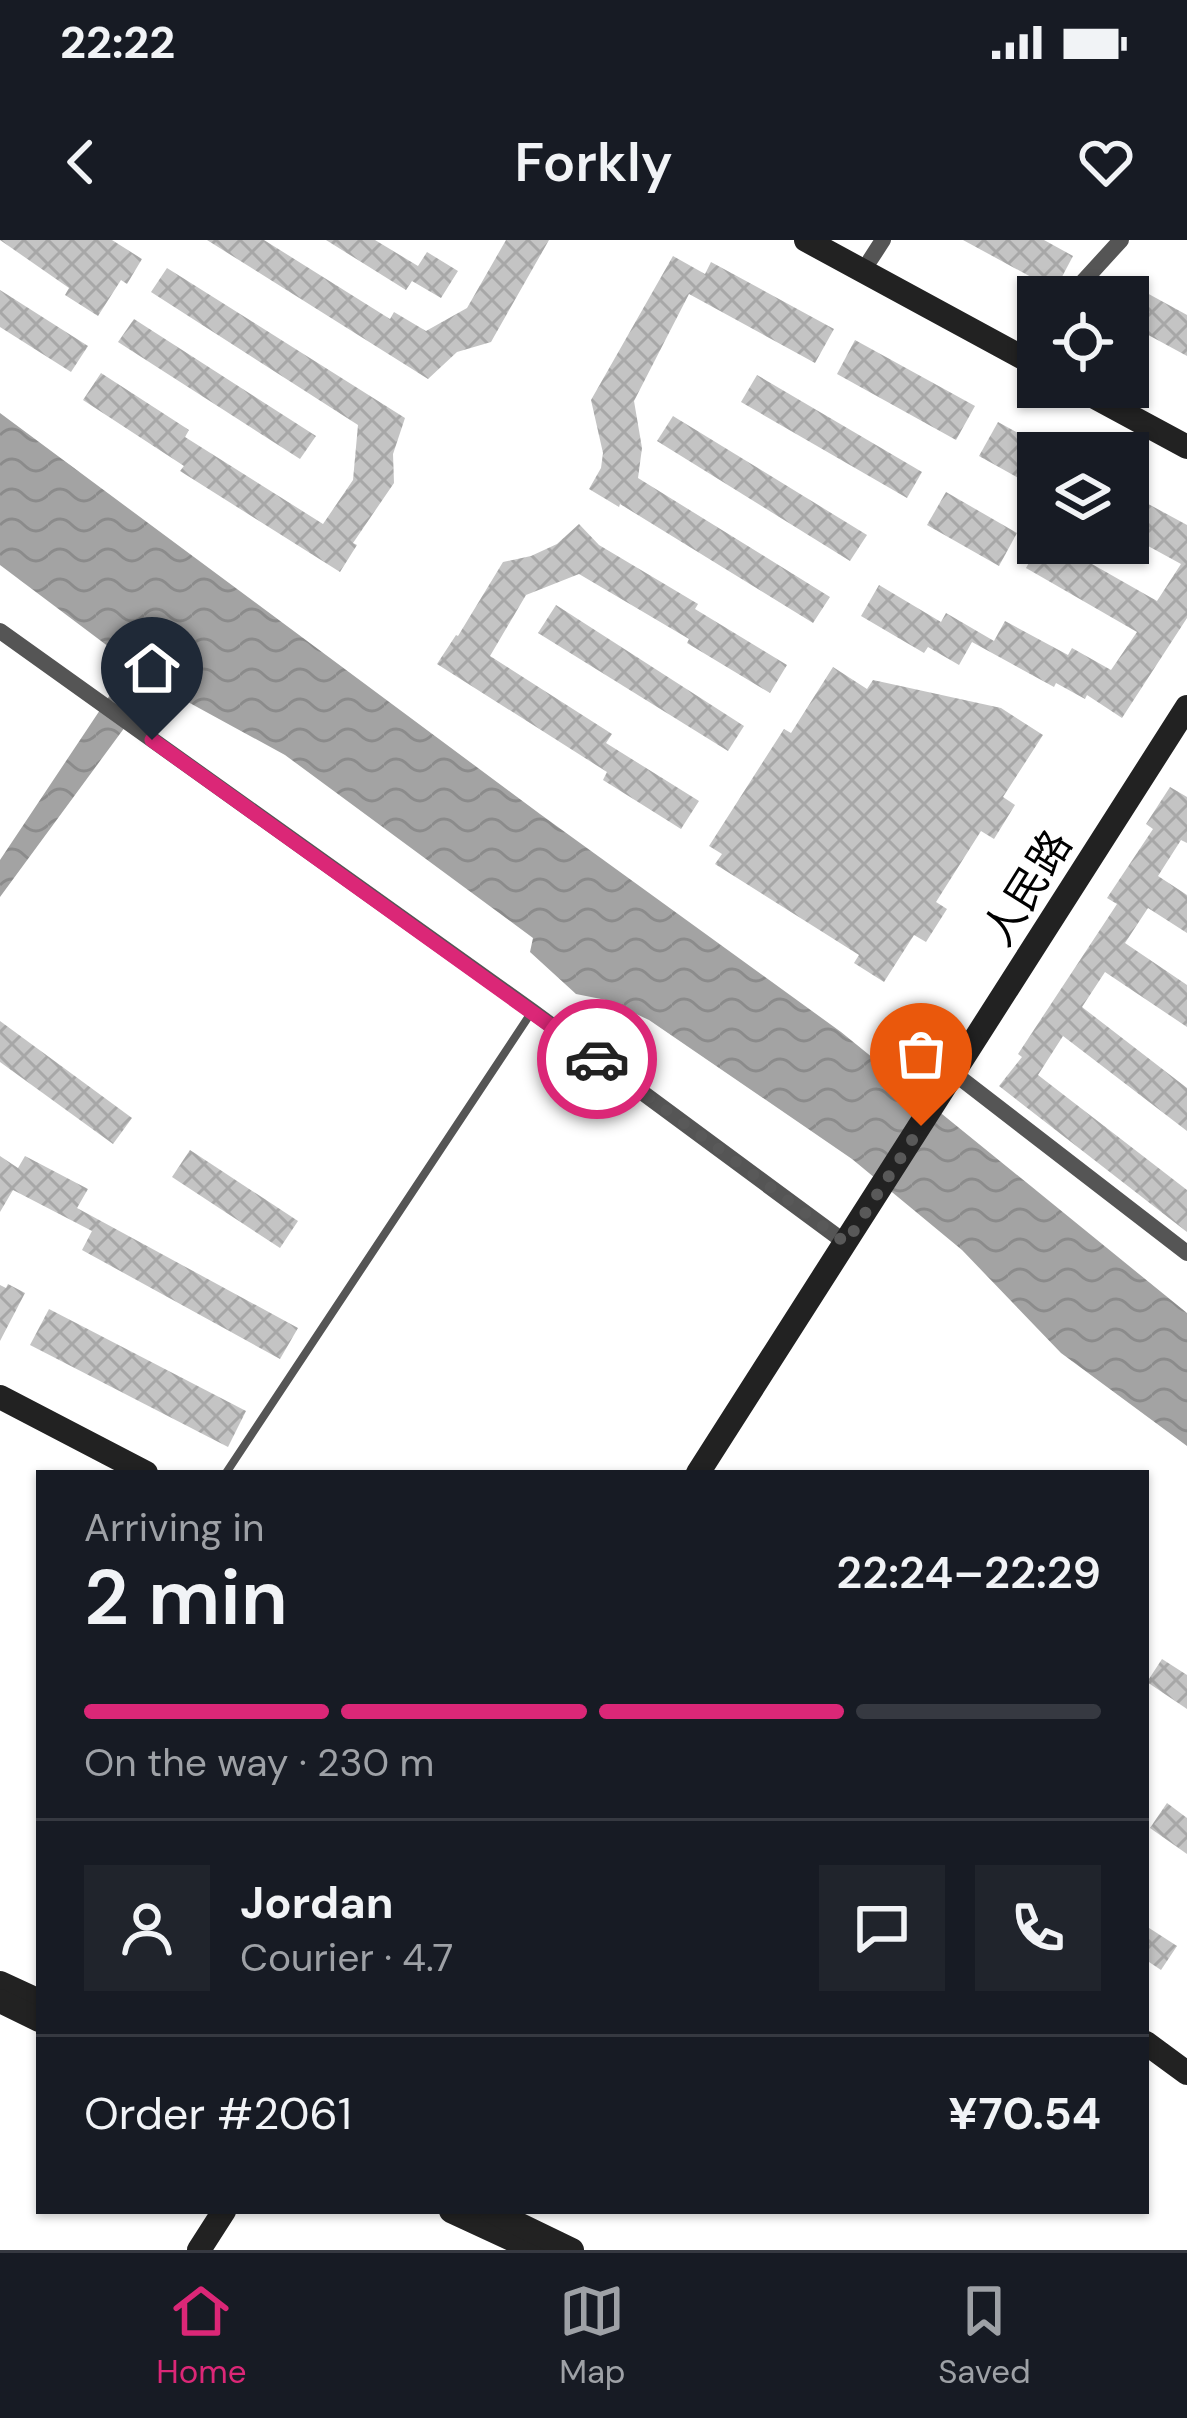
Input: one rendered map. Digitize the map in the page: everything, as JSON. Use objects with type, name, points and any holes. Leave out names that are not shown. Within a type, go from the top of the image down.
[{"type":"street","points":[[806,240],[1017,339]]},
{"type":"street","points":[[834,240],[876,250],[1017,336]]},
{"type":"street","points":[[1089,276],[1121,240]]},
{"type":"street","points":[[1115,408],[1187,447]]},
{"type":"street","points":[[1148,408],[1187,429]]},
{"type":"street","points":[[0,631],[532,1011],[846,1243]]},
{"type":"street","name":"人民路","points":[[700,1470],[1187,707]]},
{"type":"street","points":[[949,1084],[1187,1253]]},
{"type":"street","points":[[0,1397],[140,1470]]},
{"type":"street","points":[[0,1416],[106,1470]]},
{"type":"street","points":[[0,1983],[36,2000]]},
{"type":"street","points":[[0,2001],[36,2019]]},
{"type":"street","points":[[1149,2025],[1187,2054]]},
{"type":"street","points":[[1149,2044],[1187,2073]]},
{"type":"street","points":[[199,2250],[222,2214]]},
{"type":"street","points":[[457,2214],[535,2250]]},
{"type":"street","points":[[497,2214],[572,2250]]},
{"type":"lane","points":[[228,1470],[532,1011]]},
{"type":"water","points":[[0,413],[841,1032],[1187,1313],[1187,1446],[1061,1353],[962,1250],[852,1159],[649,1020],[606,1000],[576,994],[530,952],[533,938],[285,755],[166,690],[150,693],[0,897],[0,860],[122,677],[121,656],[0,565]]},
{"type":"building","points":[[0,240],[112,240],[142,259],[127,284],[121,280],[98,316],[65,295],[69,288]]},
{"type":"building","points":[[207,240],[264,240],[390,319],[394,312],[426,331],[467,308],[506,240],[549,240],[491,342],[457,352],[428,379]]},
{"type":"building","points":[[326,240],[375,240],[418,266],[427,252],[458,271],[441,298],[412,281],[406,290]]},
{"type":"building","points":[[963,240],[1044,240],[1073,256],[1062,276],[1029,276]]},
{"type":"building","points":[[673,256],[705,274],[711,262],[834,329],[815,363],[689,294],[634,401],[642,448],[638,478],[830,597],[813,623],[589,489],[603,453],[591,400]]},
{"type":"building","points":[[167,268],[405,418],[393,454],[394,483],[353,543],[357,545],[340,572],[180,471],[184,466],[83,400],[101,373],[189,430],[185,437],[323,524],[353,480],[358,425],[151,292]]},
{"type":"building","points":[[0,290],[88,346],[71,372],[0,327]]},
{"type":"building","points":[[1149,294],[1187,315],[1187,356],[1149,335]]},
{"type":"building","points":[[134,319],[316,436],[300,459],[118,342]]},
{"type":"building","points":[[855,340],[975,406],[956,440],[837,374]]},
{"type":"building","points":[[757,375],[922,472],[907,498],[741,402]]},
{"type":"building","points":[[673,416],[867,535],[850,561],[657,441]]},
{"type":"building","points":[[998,422],[1017,432],[1017,477],[979,456]]},
{"type":"building","points":[[946,492],[1017,533],[999,566],[927,525]]},
{"type":"building","points":[[1149,504],[1187,525],[1187,618],[1122,718],[1087,695],[1085,699],[1056,683],[1054,687],[972,642],[959,665],[928,647],[924,653],[861,616],[879,585],[941,622],[946,613],[994,641],[1005,621],[1068,655],[1072,648],[1111,670],[1137,632],[1026,568],[1028,564],[1092,564],[1157,601],[1181,564],[1149,546]]},
{"type":"building","points":[[579,524],[599,545],[787,665],[770,693],[579,574],[526,595],[490,656],[612,734],[606,743],[699,801],[681,829],[603,780],[607,772],[437,664],[503,562],[557,544]]},
{"type":"building","points":[[556,605],[744,726],[728,751],[538,633]]},
{"type":"building","points":[[833,667],[867,689],[873,680],[1001,708],[1043,735],[1003,797],[1015,805],[994,839],[981,831],[936,902],[947,909],[926,942],[914,935],[884,982],[854,963],[859,955],[715,864],[722,854],[709,846],[784,729],[791,733]]},
{"type":"building","points":[[1170,787],[1187,797],[1187,843],[1181,840],[1158,876],[1187,895],[1187,933],[1148,908],[1125,943],[1187,985],[1187,1027],[1105,972],[1082,1007],[1187,1088],[1187,1131],[1063,1036],[1038,1075],[1187,1190],[1187,1232],[999,1086],[1117,904],[1107,898],[1153,829],[1146,824]]},
{"type":"building","points":[[0,1021],[132,1118],[113,1144],[0,1062]]},
{"type":"building","points":[[190,1150],[298,1221],[280,1248],[172,1177]]},
{"type":"building","points":[[0,1156],[18,1168],[25,1156],[88,1189],[77,1208],[298,1328],[280,1359],[82,1250],[92,1231],[13,1190],[0,1212]]},
{"type":"building","points":[[8,1284],[25,1293],[0,1341],[0,1285],[6,1288]]},
{"type":"building","points":[[49,1309],[246,1411],[228,1447],[30,1345]]},
{"type":"building","points":[[1162,1659],[1187,1675],[1187,1709],[1149,1683]]},
{"type":"building","points":[[1167,1803],[1187,1818],[1187,1854],[1150,1828]]},
{"type":"building","points":[[1149,1928],[1177,1946],[1161,1970],[1149,1962]]},
{"type":"way so far","points":[[597,1059],[846,1243],[921,1126]]},
{"type":"route","points":[[152,740],[597,1059]]}]
